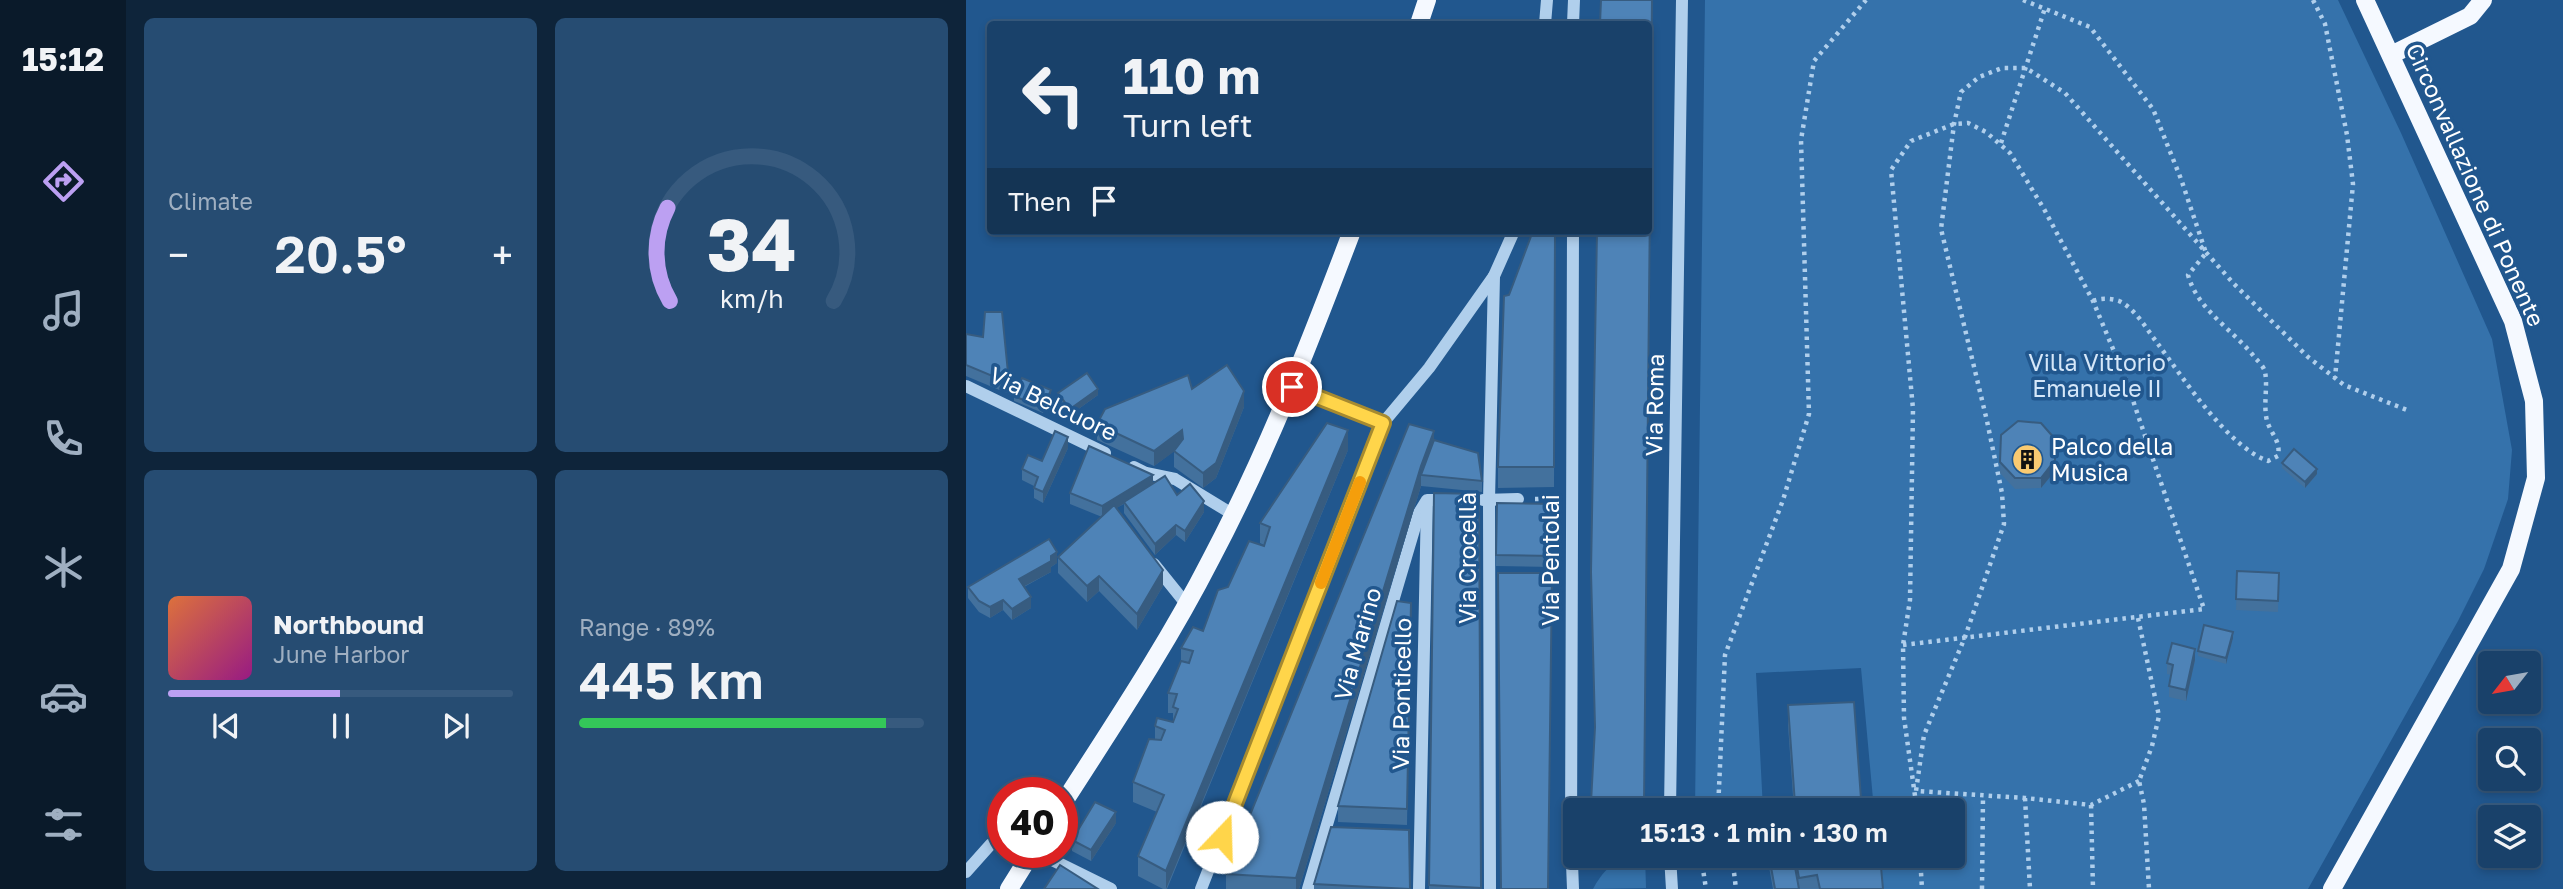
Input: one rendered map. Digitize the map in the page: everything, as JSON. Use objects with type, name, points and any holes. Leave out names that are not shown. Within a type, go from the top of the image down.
[{"type":"main road","points":[[1420,21],[1427,0]]},
{"type":"main road","name":"Circonvallazione di Ponente","points":[[2332,889],[2511,569],[2536,478],[2534,401],[2513,321],[2365,0]]},
{"type":"main road","points":[[2391,55],[2470,16],[2483,0]]},
{"type":"main road","points":[[1078,781],[1135,693],[1187,605],[1234,516],[1292,387],[1350,235]]},
{"type":"main road","points":[[1009,889],[1023,868]]},
{"type":"street","points":[[1545,21],[1547,0]]},
{"type":"street","points":[[1573,0],[1573,21]]},
{"type":"street","name":"Via Roma","points":[[1670,798],[1682,0]]},
{"type":"street","name":"Via Crocellà","points":[[1490,889],[1496,582],[1489,500],[1494,276],[1512,235]]},
{"type":"street","name":"Via Pentolai","points":[[1573,235],[1573,889]]},
{"type":"street","points":[[1201,889],[1383,423],[1429,368],[1494,276]]},
{"type":"street","name":"Via Belcuore","points":[[966,386],[1234,516]]},
{"type":"street","points":[[1292,387],[1383,423]]},
{"type":"street","points":[[1427,500],[1518,499]]},
{"type":"street","name":"Via Marino","points":[[1308,889],[1419,513],[1427,500]]},
{"type":"street","name":"Via Ponticello","points":[[1419,889],[1427,500]]},
{"type":"street","points":[[1147,555],[1187,605]]},
{"type":"street","points":[[966,872],[987,849]]},
{"type":"street","points":[[1067,868],[1111,889]]},
{"type":"street","points":[[1671,868],[1672,889]]},
{"type":"path","points":[[1718,798],[1724,656],[1783,500],[1809,414],[1801,140],[1814,61],[1866,0]]},
{"type":"path","points":[[2023,0],[2090,27],[2153,109],[2206,253]]},
{"type":"path","points":[[2313,0],[2325,24],[2347,135],[2353,184],[2335,378]]},
{"type":"path","points":[[2001,143],[2045,8]]},
{"type":"path","points":[[1916,791],[1924,734],[1965,637],[2004,524],[2002,493],[1987,421],[1941,229],[1954,124],[1961,92],[1979,78],[2002,68],[2026,68],[2065,93],[2234,284],[2308,357],[2344,385],[2407,410]]},
{"type":"path","points":[[1903,645],[2204,609],[2126,380],[2093,301],[2044,209],[2010,153],[1986,132],[1968,123],[1954,124],[1911,141],[1891,170],[1913,409],[1910,600],[1903,645],[1904,718],[1916,798]]},
{"type":"path","points":[[2093,301],[2100,298],[2119,302],[2138,316],[2219,423],[2257,457],[2267,461],[2277,456],[2280,446],[2267,421],[2265,371],[2252,353],[2192,290],[2188,275],[2206,253]]},
{"type":"path","points":[[1518,499],[1573,499]]},
{"type":"path","points":[[2138,618],[2159,716],[2152,746],[2139,781],[2144,804],[2149,889]]},
{"type":"path","points":[[1916,791],[2091,805],[2139,781]]},
{"type":"path","points":[[1982,889],[1983,796]]},
{"type":"path","points":[[2025,798],[2029,889]]},
{"type":"path","points":[[2091,805],[2093,889]]},
{"type":"path","points":[[1703,868],[1706,889]]},
{"type":"path","points":[[1733,868],[1736,889]]},
{"type":"path","points":[[1921,868],[1922,889]]},
{"type":"green space","name":"Villa Vittorio Emanuele II","points":[[1705,0],[2338,0],[2401,133],[2492,339],[2512,450],[2508,499],[2484,569],[2458,621],[2308,889],[1881,889],[1879,868],[1965,868],[1965,798],[1873,798],[1861,668],[1756,673],[1762,798],[1695,798]]},
{"type":"green space","points":[[1645,868],[1646,888],[1593,889],[1606,870]]},
{"type":"building","points":[[1601,0],[1652,0],[1652,21],[1600,21]]},
{"type":"building","points":[[1532,235],[1555,235],[1554,467],[1498,467],[1504,296],[1509,295]]},
{"type":"building","points":[[1597,235],[1650,235],[1644,798],[1591,798],[1595,727],[1591,572]]},
{"type":"building","points":[[985,312],[1002,312],[1009,383],[966,365],[966,334],[983,337]]},
{"type":"building","points":[[1227,365],[1244,391],[1216,463],[1203,473],[1174,451],[1183,439],[1182,430],[1154,451],[1097,424],[1105,409],[1188,375],[1192,389]]},
{"type":"building","points":[[1087,373],[1098,389],[1070,409],[1058,393]]},
{"type":"building","points":[[1022,378],[1051,390],[1043,408],[1014,396]]},
{"type":"building","name":"Palco della Musica","points":[[2018,421],[2041,423],[2055,439],[2055,460],[2041,478],[2015,478],[2000,462],[2001,435]]},
{"type":"building","points":[[1327,423],[1348,430],[1166,871],[1138,856],[1164,795],[1133,782],[1149,739],[1161,740],[1165,730],[1155,726],[1157,718],[1173,722],[1178,709],[1173,707],[1177,694],[1168,693],[1181,661],[1189,663],[1193,651],[1181,648],[1193,627],[1203,631],[1218,590],[1228,587],[1249,541],[1264,546],[1270,527],[1260,523]]},
{"type":"building","points":[[1409,424],[1434,431],[1296,878],[1226,874]]},
{"type":"building","points":[[1055,431],[1068,437],[1043,492],[1034,488],[1038,477],[1022,469],[1028,455],[1042,461]]},
{"type":"building","points":[[1434,440],[1478,453],[1482,481],[1421,475]]},
{"type":"building","points":[[1089,446],[1153,475],[1102,506],[1070,493]]},
{"type":"building","points":[[2294,449],[2317,469],[2305,482],[2282,463]]},
{"type":"building","points":[[1165,476],[1177,495],[1190,484],[1204,501],[1185,531],[1176,525],[1155,544],[1124,502]]},
{"type":"building","points":[[1434,493],[1479,494],[1481,888],[1429,885]]},
{"type":"building","points":[[1497,503],[1554,504],[1554,556],[1496,555]]},
{"type":"building","points":[[1114,505],[1163,570],[1137,614],[1099,576],[1087,586],[1058,557]]},
{"type":"building","points":[[1049,539],[1057,552],[1051,556],[1051,561],[1019,579],[1031,597],[1012,609],[1003,600],[990,607],[979,601],[968,587]]},
{"type":"building","points":[[2237,571],[2279,573],[2278,601],[2236,599]]},
{"type":"building","points":[[1498,573],[1552,573],[1548,889],[1501,889]]},
{"type":"building","points":[[1397,601],[1411,603],[1407,809],[1338,806]]},
{"type":"building","points":[[2204,625],[2233,632],[2226,658],[2198,651]]},
{"type":"building","points":[[2172,643],[2195,649],[2186,690],[2169,686],[2173,665],[2167,663]]},
{"type":"building","points":[[1854,702],[1861,798],[1795,798],[1788,705]]},
{"type":"building","points":[[1095,802],[1116,812],[1091,850],[1078,843],[1078,830]]},
{"type":"building","points":[[1331,827],[1409,830],[1410,889],[1314,884]]},
{"type":"building","points":[[1058,868],[1065,868],[1098,889],[1044,889]]},
{"type":"building","points":[[1771,868],[1795,868],[1799,889],[1775,889]]},
{"type":"building","points":[[1797,868],[1881,868],[1883,889],[1820,889],[1817,875],[1799,878]]},
{"type":"slow traffic","points":[[1321,583],[1360,482]]},
{"type":"place","name":"Palco della Musica","points":[[2028,460]]},
{"type":"route","points":[[1222,837],[1383,423],[1292,387]]}]
